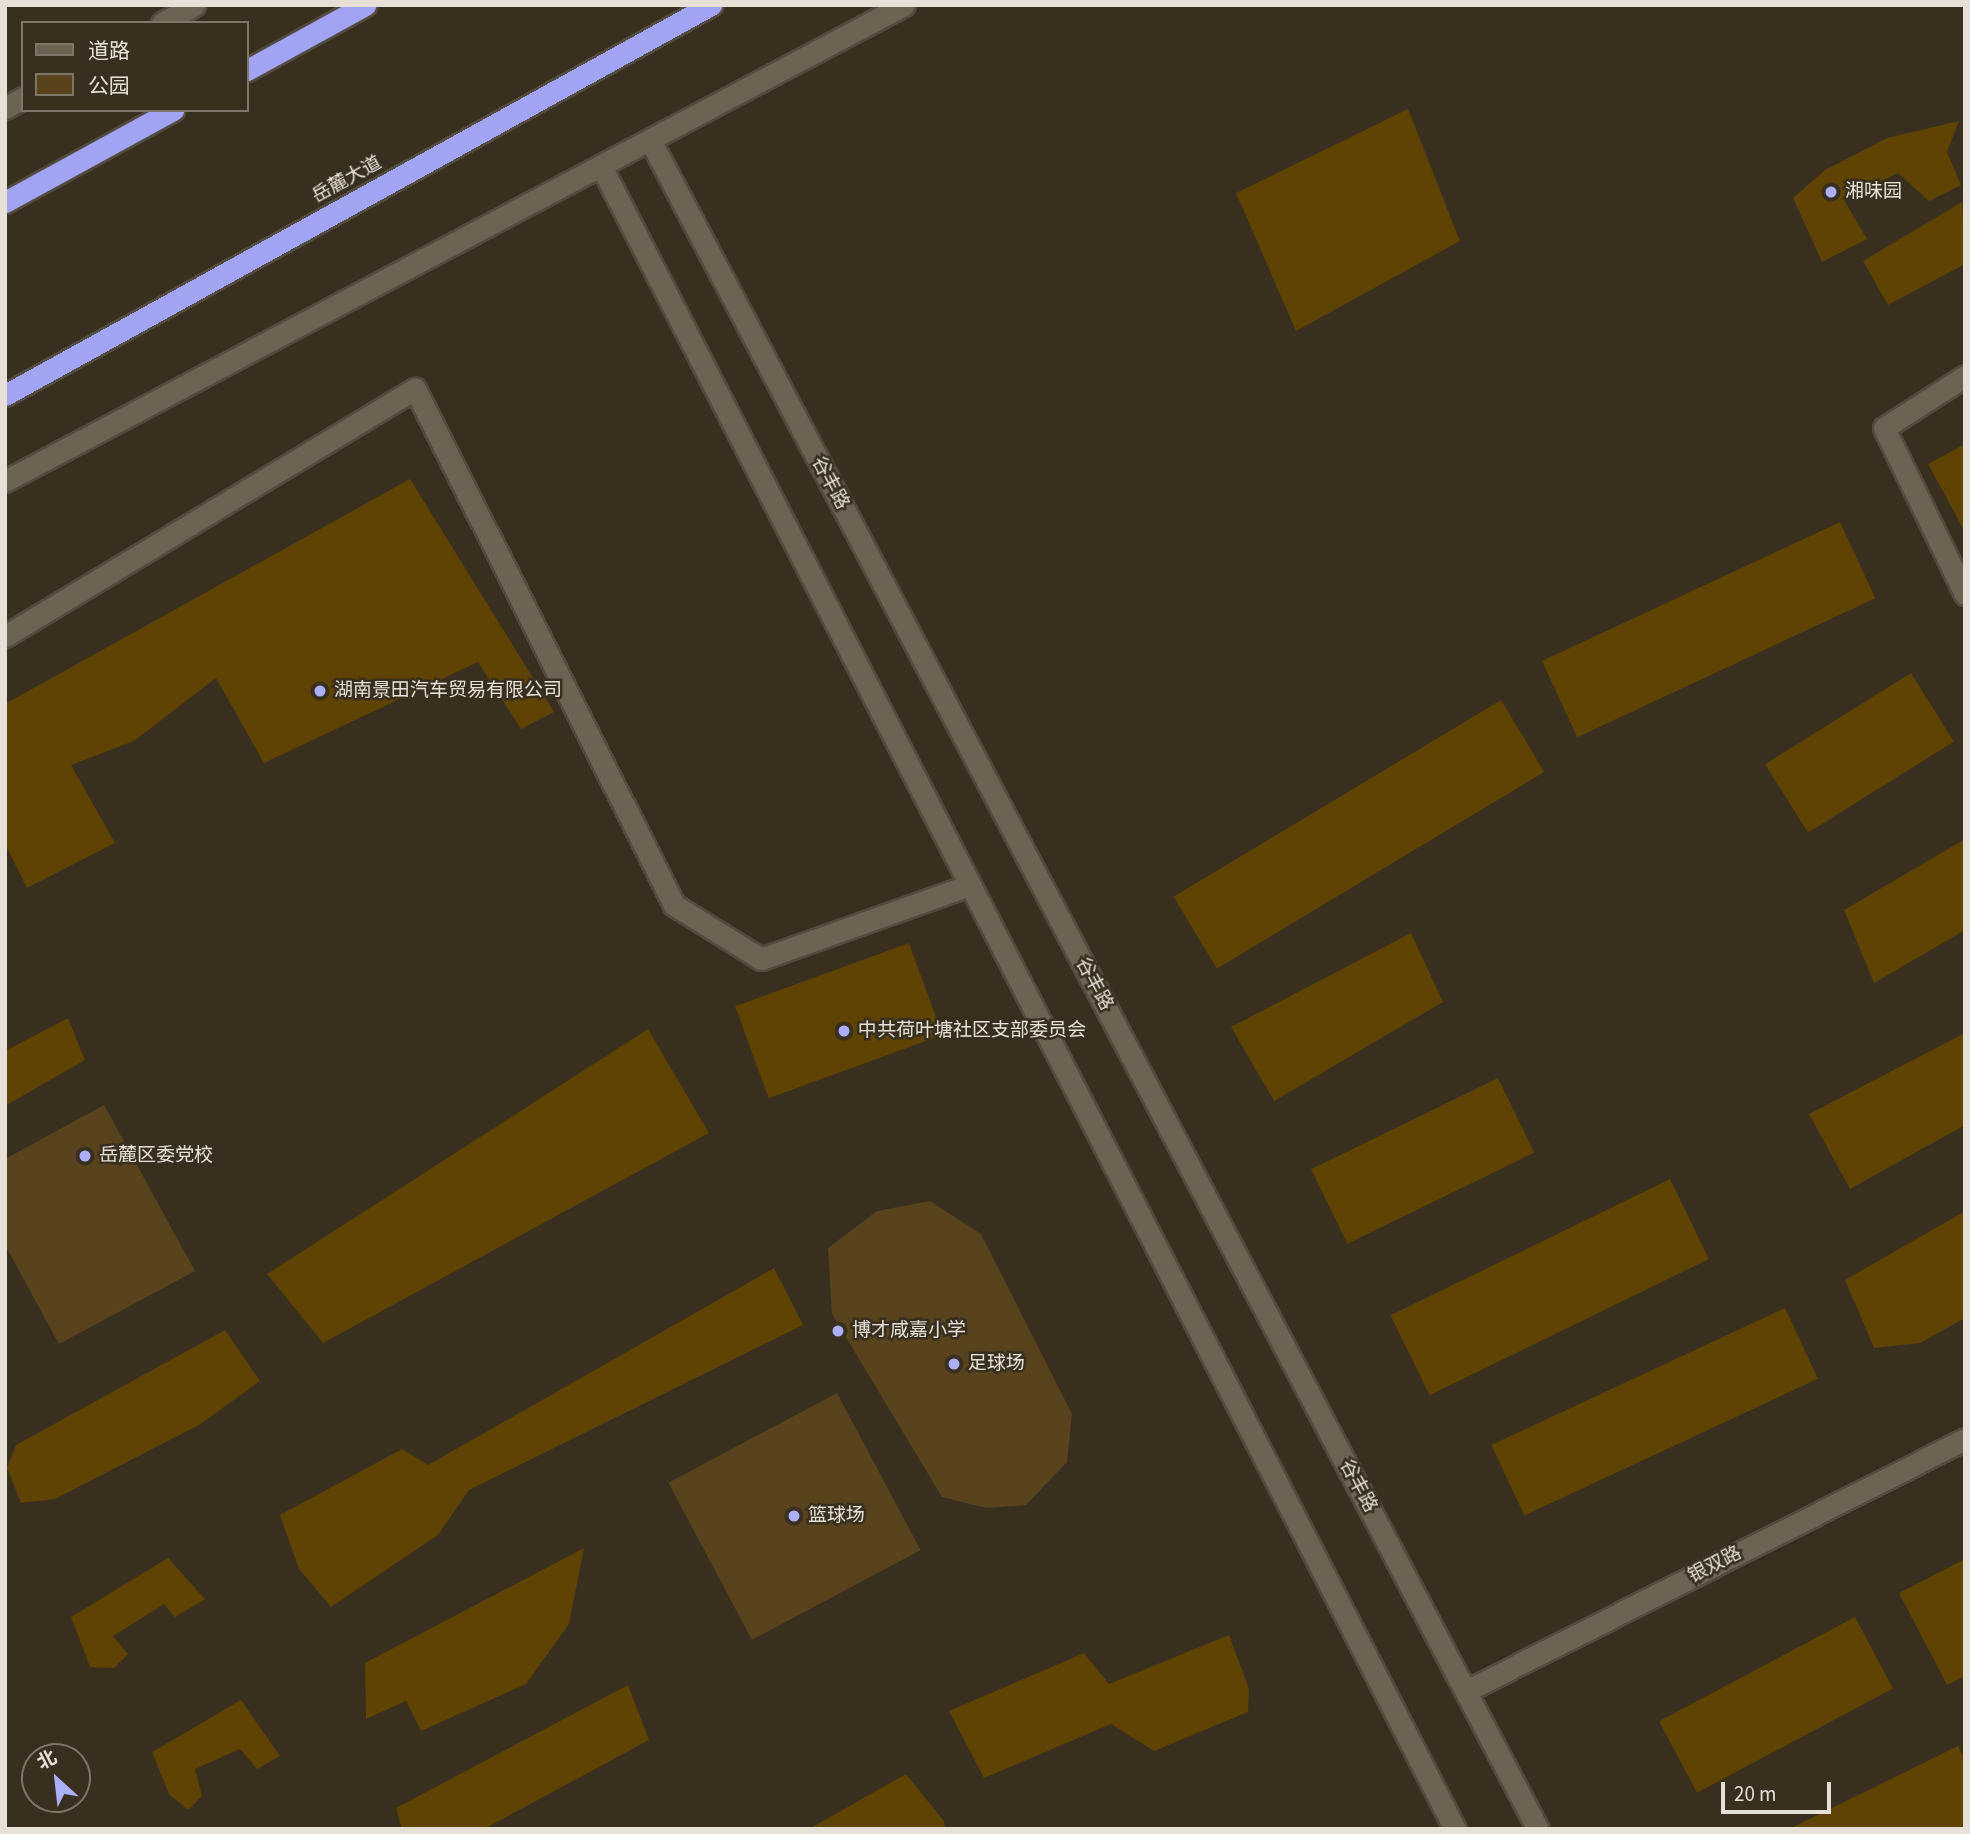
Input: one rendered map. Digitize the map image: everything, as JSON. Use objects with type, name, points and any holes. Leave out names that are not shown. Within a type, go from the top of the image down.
[{"type":"highway","points":[[248,69],[365,5]]},
{"type":"highway","name":"岳麓大道","points":[[5,395],[711,5]]},
{"type":"highway","points":[[5,201],[169,112]]},
{"type":"street","points":[[166,21],[194,5]]},
{"type":"street","points":[[5,481],[904,5]]},
{"type":"street","points":[[5,108],[21,99]]},
{"type":"street","name":"谷丰路","points":[[650,140],[1538,1829]]},
{"type":"street","points":[[601,166],[1455,1829]]},
{"type":"street","points":[[1965,376],[1884,428],[1965,594]]},
{"type":"street","points":[[5,636],[415,389],[674,905],[761,959],[970,885]]},
{"type":"street","name":"银双路","points":[[1465,1691],[1965,1439]]},
{"type":"green space","points":[[104,1105],[195,1271],[59,1344],[5,1245],[5,1159]]},
{"type":"green space","name":"足球场","points":[[930,1201],[981,1234],[1072,1414],[1067,1462],[1026,1505],[986,1508],[942,1497],[832,1314],[828,1248],[877,1211]]},
{"type":"green space","name":"篮球场","points":[[837,1393],[921,1550],[752,1640],[668,1483]]},
{"type":"building","points":[[1408,109],[1460,241],[1296,331],[1236,193]]},
{"type":"building","name":"湘味园","points":[[1959,121],[1947,152],[1961,185],[1929,201],[1898,173],[1844,200],[1867,239],[1822,262],[1793,198],[1825,170],[1887,138]]},
{"type":"building","points":[[1962,202],[1965,264],[1888,305],[1863,261]]},
{"type":"building","points":[[1965,444],[1965,532],[1928,464]]},
{"type":"building","name":"湖南景田汽车贸易有限公司","points":[[410,479],[554,712],[521,729],[478,662],[264,763],[216,678],[134,741],[71,765],[115,843],[27,888],[5,844],[5,704]]},
{"type":"building","points":[[1840,522],[1875,598],[1577,737],[1542,661]]},
{"type":"building","points":[[1911,673],[1954,742],[1808,833],[1765,764]]},
{"type":"building","points":[[1501,700],[1544,772],[1217,969],[1174,897]]},
{"type":"building","points":[[1965,839],[1965,930],[1874,983],[1844,910]]},
{"type":"building","points":[[1411,933],[1443,1002],[1274,1101],[1231,1027]]},
{"type":"building","name":"中共荷叶塘社区支部委员会","points":[[909,943],[943,1035],[769,1098],[735,1006]]},
{"type":"building","points":[[68,1018],[85,1060],[5,1106],[5,1051]]},
{"type":"building","points":[[648,1029],[709,1133],[323,1343],[267,1274]]},
{"type":"building","points":[[1965,1033],[1965,1125],[1850,1189],[1809,1114]]},
{"type":"building","points":[[1498,1078],[1534,1153],[1347,1244],[1311,1169]]},
{"type":"building","points":[[1670,1179],[1709,1259],[1429,1395],[1390,1315]]},
{"type":"building","points":[[1965,1211],[1965,1318],[1920,1343],[1874,1348],[1845,1280]]},
{"type":"building","points":[[774,1268],[803,1325],[469,1490],[438,1535],[331,1607],[299,1569],[280,1515],[402,1449],[428,1465]]},
{"type":"building","points":[[1785,1308],[1818,1379],[1524,1516],[1491,1445]]},
{"type":"building","points":[[225,1330],[260,1381],[199,1425],[55,1499],[21,1503],[7,1468],[16,1445]]},
{"type":"building","points":[[584,1548],[569,1624],[526,1684],[421,1731],[406,1701],[366,1719],[365,1663]]},
{"type":"building","points":[[168,1558],[205,1599],[175,1617],[164,1604],[113,1636],[128,1654],[114,1668],[90,1667],[71,1617]]},
{"type":"building","points":[[1965,1559],[1965,1676],[1947,1685],[1899,1593]]},
{"type":"building","points":[[1855,1617],[1893,1689],[1697,1793],[1659,1721]]},
{"type":"building","points":[[1229,1635],[1249,1689],[1248,1712],[1154,1751],[1111,1724],[984,1778],[949,1711],[1084,1653],[1109,1684]]},
{"type":"building","points":[[628,1685],[649,1740],[484,1829],[402,1829],[396,1808]]},
{"type":"building","points":[[241,1700],[280,1756],[257,1769],[240,1749],[195,1769],[202,1796],[188,1810],[169,1794],[152,1752]]},
{"type":"building","points":[[1958,1746],[1965,1761],[1965,1829],[1789,1829]]},
{"type":"building","points":[[906,1774],[944,1821],[945,1829],[809,1829]]},
{"type":"place","name":"湘味园","points":[[1831,192]]},
{"type":"place","name":"湖南景田汽车贸易有限公司","points":[[320,691]]},
{"type":"place","name":"中共荷叶塘社区支部委员会","points":[[844,1031]]},
{"type":"place","name":"岳麓区委党校","points":[[85,1156]]},
{"type":"place","name":"博才咸嘉小学","points":[[838,1331]]},
{"type":"place","name":"足球场","points":[[954,1364]]},
{"type":"place","name":"篮球场","points":[[794,1516]]}]
